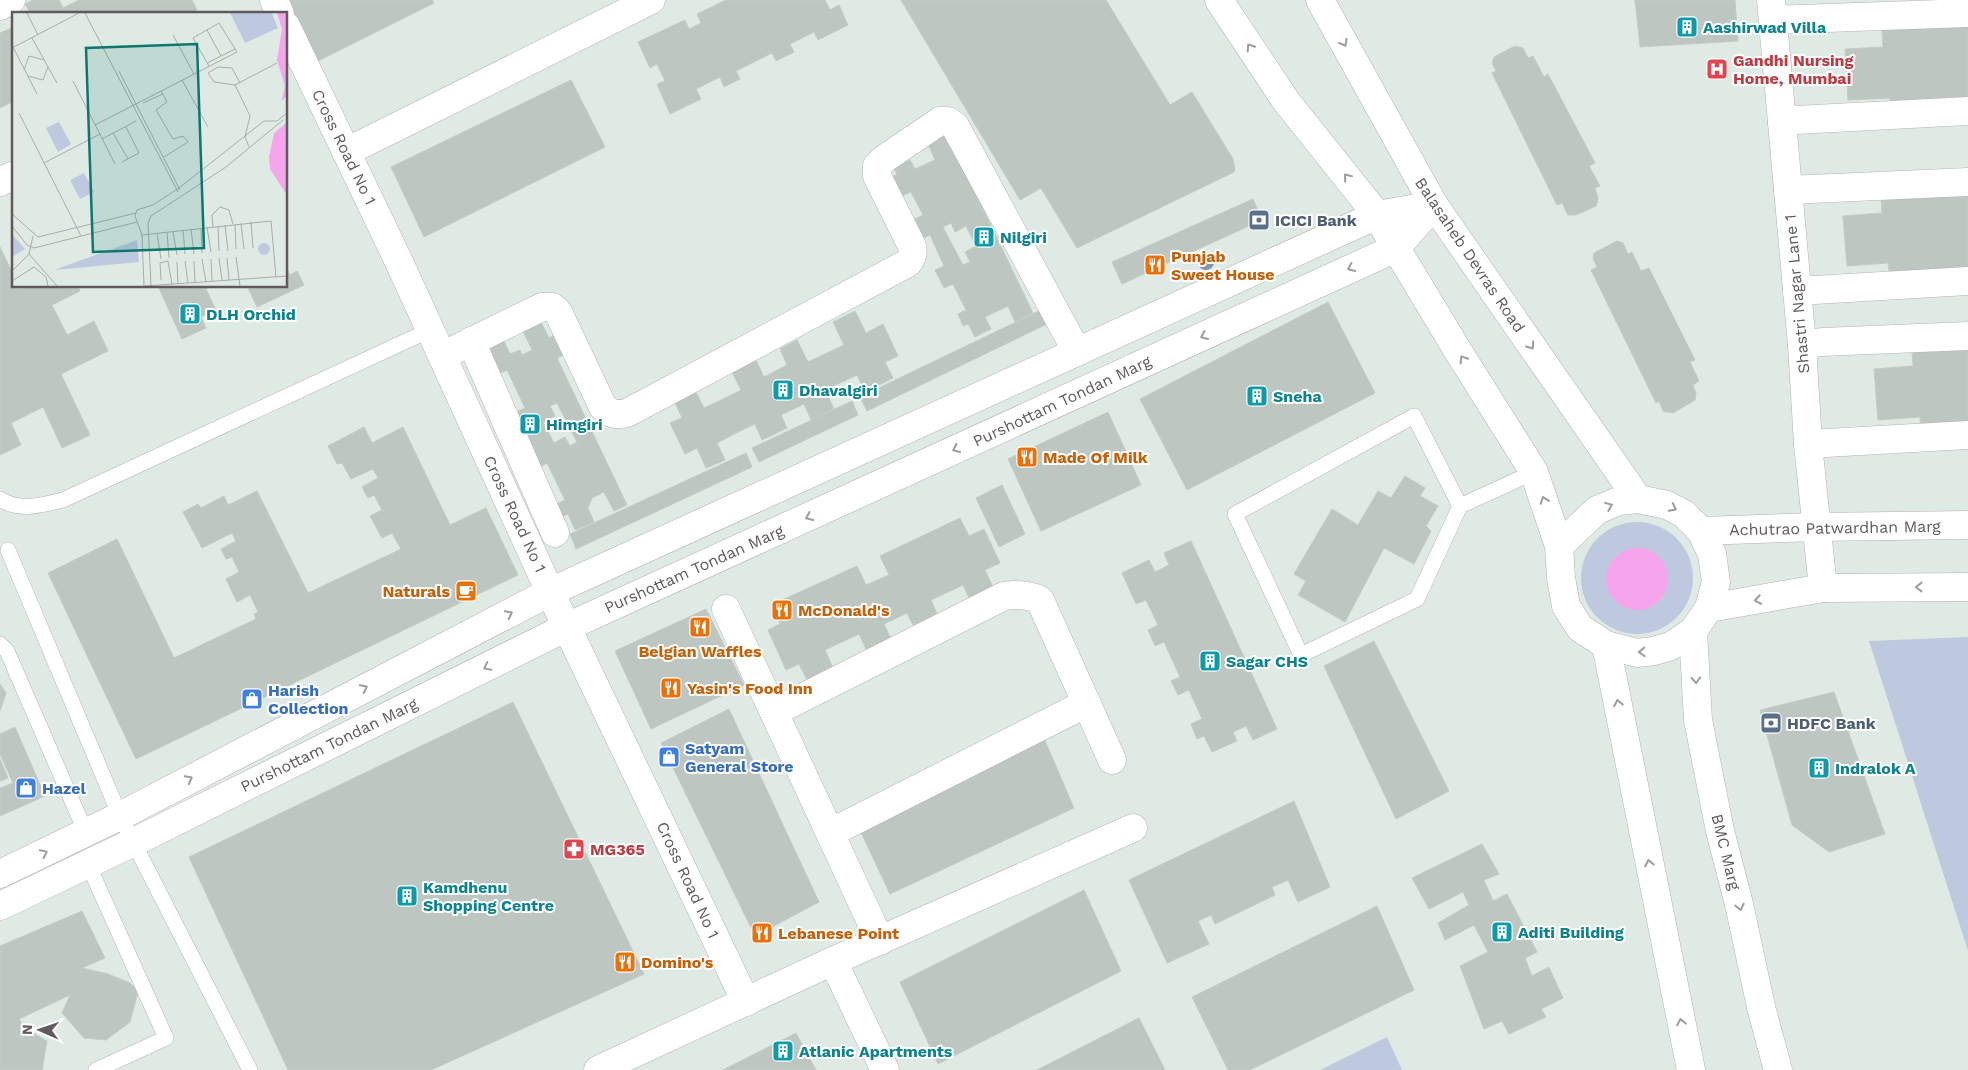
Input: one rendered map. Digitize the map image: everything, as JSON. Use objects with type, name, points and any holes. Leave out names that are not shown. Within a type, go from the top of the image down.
[{"type":"street","points":[[0,6],[11,0]]},
{"type":"street","name":"Cross Road No 1","points":[[274,0],[279,12]]},
{"type":"street","points":[[346,152],[651,0]]},
{"type":"street","points":[[1219,0],[1286,101],[1377,215],[1534,472],[1559,546],[1561,578],[1566,606],[1580,628],[1606,645],[1637,653],[1654,651],[1670,646],[1693,631],[1709,608],[1716,582],[1712,554],[1702,531],[1684,514],[1667,505],[1638,499],[1619,502],[1597,510],[1559,546]]},
{"type":"street","name":"Balasaheb Devras Road","points":[[1320,0],[1434,205],[1638,499]]},
{"type":"street","points":[[1772,10],[1968,13]]},
{"type":"street","name":"Shastri Nagar Lane 1","points":[[1772,10],[1802,345],[1808,444],[1823,588]]},
{"type":"street","name":"Cross Road No 1","points":[[288,32],[430,330],[550,592],[746,1002]]},
{"type":"street","points":[[1782,122],[1968,111]]},
{"type":"street","points":[[442,356],[542,307],[552,307],[558,312],[602,407],[609,413],[618,415],[628,413],[908,263],[912,257],[912,246],[877,176],[877,166],[884,159],[940,121],[948,121],[954,126],[1077,352]]},
{"type":"street","points":[[0,182],[12,176]]},
{"type":"street","points":[[1788,190],[1968,182]]},
{"type":"street","points":[[1396,248],[1434,205]]},
{"type":"street","name":"Purshottam Tondan Marg","points":[[0,874],[120,816],[550,592],[1377,215],[1434,205]]},
{"type":"street","name":"Purshottam Tondan Marg","points":[[0,906],[134,842],[567,627],[1396,248]]},
{"type":"street","points":[[1797,291],[1968,281]]},
{"type":"street","points":[[1226,284],[1240,320]]},
{"type":"street","points":[[1802,345],[1822,342],[1968,336]]},
{"type":"street","points":[[471,341],[555,533]]},
{"type":"street","points":[[1808,444],[1968,435]]},
{"type":"street","name":"Achutrao Patwardhan Marg","points":[[1702,531],[1968,525]]},
{"type":"street","points":[[1709,608],[1823,588],[1968,587]]},
{"type":"street","points":[[774,712],[1004,596],[1018,594],[1040,600],[1112,760]]},
{"type":"street","points":[[726,609],[880,941]]},
{"type":"street","name":"BMC Marg","points":[[1693,631],[1698,720],[1720,831],[1739,904],[1761,1007],[1778,1070]]},
{"type":"street","points":[[1606,645],[1691,1070]]},
{"type":"street","points":[[830,833],[1087,703]]},
{"type":"street","points":[[598,1070],[833,961],[1133,828]]},
{"type":"street","points":[[833,961],[885,1070]]},
{"type":"lane","points":[[0,499],[6,503],[31,508],[63,500],[430,330]]},
{"type":"lane","points":[[1460,506],[1414,416],[1235,514],[1300,655],[1417,599],[1460,506],[1534,472]]},
{"type":"lane","points":[[8,550],[120,816],[250,1070]]},
{"type":"lane","points":[[0,644],[8,651],[86,833]]},
{"type":"lane","points":[[88,864],[166,1038],[96,1070]]},
{"type":"shaded area","points":[[1637,522],[1658,526],[1677,538],[1689,557],[1693,578],[1689,599],[1677,618],[1658,630],[1637,634],[1616,630],[1597,618],[1585,599],[1581,578],[1585,557],[1597,538],[1616,526]]},
{"type":"shaded area","points":[[1631,548],[1643,548],[1659,557],[1666,567],[1668,579],[1666,591],[1659,601],[1643,610],[1631,610],[1620,605],[1611,596],[1606,585],[1606,573],[1611,562],[1620,553]]},
{"type":"shaded area","points":[[1968,637],[1968,951],[1869,641]]},
{"type":"shaded area","points":[[1387,1037],[1402,1070],[1320,1070]]},
{"type":"building","points":[[33,0],[59,0],[63,8],[79,0],[192,0],[197,10],[194,12],[30,12],[25,4]]},
{"type":"building","points":[[284,0],[432,0],[434,3],[310,65]]},
{"type":"building","points":[[726,0],[825,0],[830,10],[839,5],[848,25],[818,40],[814,32],[790,44],[794,52],[776,61],[772,53],[736,71],[740,79],[724,87],[720,77],[696,89],[701,99],[670,114],[657,84],[665,81],[657,64],[650,68],[638,42],[685,20],[689,29],[701,23],[697,14]]},
{"type":"building","points":[[901,0],[1106,0],[1170,105],[1192,92],[1233,159],[1234,172],[1077,248],[1041,188],[1020,200]]},
{"type":"building","name":"Aashirwad Villa","points":[[1635,0],[1735,0],[1738,41],[1640,47]]},
{"type":"building","points":[[1968,24],[1968,106],[1891,112],[1890,98],[1848,100],[1845,49],[1883,47],[1882,30]]},
{"type":"building","points":[[12,28],[12,102],[0,108],[0,33]]},
{"type":"building","points":[[1515,46],[1523,48],[1528,58],[1533,56],[1544,77],[1548,74],[1595,163],[1589,166],[1600,186],[1595,188],[1598,198],[1596,206],[1576,215],[1568,215],[1562,203],[1557,205],[1492,73],[1496,71],[1492,63],[1494,57]]},
{"type":"building","points":[[571,80],[605,147],[424,237],[391,167]]},
{"type":"building","name":"Nilgiri","points":[[947,134],[1033,313],[1015,322],[1008,306],[985,317],[991,329],[975,337],[968,324],[963,326],[958,314],[966,310],[953,284],[944,288],[935,270],[944,266],[930,235],[922,239],[913,220],[923,215],[911,192],[901,196],[892,177],[897,174],[894,168],[910,160],[915,169],[935,160],[928,144]],"holes":[[[951,223],[955,232],[966,226],[976,246],[965,252],[970,262],[963,265],[943,227]]]},
{"type":"building","points":[[1968,191],[1968,272],[1890,278],[1888,263],[1847,266],[1843,216],[1882,213],[1881,197]]},
{"type":"building","points":[[1253,199],[1262,220],[1122,284],[1112,262]]},
{"type":"building","points":[[1617,241],[1623,243],[1628,254],[1632,252],[1641,271],[1649,268],[1695,360],[1690,362],[1699,381],[1693,385],[1696,393],[1695,400],[1673,413],[1663,411],[1659,401],[1656,403],[1591,270],[1597,267],[1593,258],[1594,253]]},
{"type":"building","points":[[0,247],[12,272],[12,288],[79,288],[80,291],[52,305],[67,335],[94,321],[108,351],[61,374],[90,435],[62,448],[43,407],[11,423],[21,445],[0,455]]},
{"type":"building","name":"DLH Orchid","points":[[288,270],[290,275],[297,271],[304,285],[257,307],[248,288],[288,288]]},
{"type":"building","name":"DLH Orchid","points":[[159,288],[208,288],[206,289],[216,310],[201,317],[206,328],[182,339]]},
{"type":"building","name":"Sneha","points":[[1328,302],[1375,393],[1187,490],[1140,399]]},
{"type":"building","points":[[1041,310],[1047,324],[867,411],[860,397]]},
{"type":"building","name":"Dhavalgiri","points":[[855,311],[866,333],[883,324],[898,356],[885,362],[893,378],[865,392],[857,375],[825,390],[834,409],[811,420],[804,404],[781,415],[787,428],[762,440],[755,424],[717,443],[725,460],[706,468],[697,448],[685,454],[670,423],[682,418],[674,400],[695,390],[704,408],[717,402],[741,390],[732,372],[756,360],[764,377],[787,365],[780,349],[797,340],[808,362],[844,345],[833,322]]},
{"type":"building","name":"Himgiri","points":[[541,322],[549,338],[556,334],[566,354],[557,358],[627,505],[614,511],[604,492],[592,498],[588,508],[594,522],[575,530],[568,514],[561,517],[555,505],[565,500],[547,463],[535,470],[510,415],[525,408],[507,370],[492,377],[484,348],[503,339],[510,354],[520,350],[522,355],[532,350],[523,331]],"holes":[[[557,403],[577,442],[570,446],[565,437],[554,443],[543,422],[555,416],[550,406]]]},
{"type":"building","points":[[1968,346],[1968,428],[1921,431],[1920,417],[1878,420],[1874,369],[1913,366],[1912,350]]},
{"type":"building","points":[[852,401],[858,415],[759,462],[752,448]]},
{"type":"building","points":[[1108,412],[1141,485],[1041,531],[1008,459]]},
{"type":"building","points":[[364,427],[372,443],[403,427],[450,525],[486,508],[518,575],[136,759],[48,573],[117,539],[174,658],[256,619],[254,614],[258,612],[250,595],[237,602],[226,579],[239,572],[232,557],[226,559],[221,549],[236,541],[232,533],[202,548],[183,512],[198,504],[201,508],[224,496],[228,505],[257,491],[308,593],[401,549],[392,533],[382,538],[370,516],[382,510],[374,495],[368,498],[362,487],[378,478],[373,469],[351,479],[342,463],[337,464],[328,446]]},
{"type":"building","points":[[746,453],[752,467],[576,549],[570,534]]},
{"type":"building","points":[[1405,476],[1425,488],[1420,496],[1438,506],[1426,526],[1431,531],[1414,564],[1384,548],[1345,622],[1298,595],[1306,581],[1294,574],[1332,509],[1358,525],[1378,491],[1391,498]]},
{"type":"building","points":[[1002,485],[1025,534],[999,547],[976,498]]},
{"type":"building","points":[[960,518],[969,536],[984,529],[1000,563],[985,570],[993,587],[969,598],[963,585],[931,600],[937,614],[913,625],[907,613],[884,624],[892,641],[868,653],[859,634],[825,650],[833,668],[807,680],[799,664],[786,670],[768,630],[780,624],[771,605],[857,566],[866,585],[889,575],[880,556]]},
{"type":"building","name":"Sagar CHS","points":[[1191,541],[1277,729],[1253,740],[1246,726],[1233,732],[1237,741],[1212,752],[1204,736],[1197,739],[1191,724],[1202,719],[1189,690],[1178,695],[1171,681],[1180,677],[1164,642],[1155,646],[1148,630],[1158,625],[1146,600],[1136,604],[1122,573],[1149,560],[1155,572],[1169,565],[1164,553]]},
{"type":"building","points":[[706,609],[744,685],[651,729],[615,651]]},
{"type":"building","points":[[1374,641],[1449,791],[1396,819],[1324,666]]},
{"type":"building","points":[[0,684],[6,693],[0,711]]},
{"type":"building","name":"Indralok A","points":[[1834,692],[1885,834],[1829,852],[1792,825],[1760,710]]},
{"type":"building","name":"Kamdhenu Shopping Centre","points":[[513,702],[644,974],[431,1070],[288,1070],[189,857]]},
{"type":"building","points":[[729,709],[819,902],[755,936],[661,743]]},
{"type":"building","points":[[15,727],[45,796],[0,816],[0,788],[13,783],[0,754],[0,734]]},
{"type":"building","points":[[1043,736],[1074,808],[890,894],[857,824]]},
{"type":"building","points":[[0,759],[8,778],[0,781]]},
{"type":"building","points":[[1294,801],[1330,887],[1298,902],[1288,880],[1272,887],[1275,895],[1215,924],[1211,915],[1198,921],[1209,944],[1167,963],[1129,880]]},
{"type":"building","name":"Aditi Building","points":[[1482,844],[1499,874],[1484,880],[1493,901],[1507,894],[1537,952],[1525,958],[1532,976],[1549,967],[1563,998],[1541,1009],[1546,1017],[1509,1034],[1502,1021],[1484,1029],[1460,966],[1488,952],[1474,925],[1445,940],[1438,923],[1469,905],[1463,892],[1429,909],[1412,878]]},
{"type":"building","points":[[1084,890],[1121,971],[938,1064],[900,982]]},
{"type":"building","points":[[1377,906],[1414,990],[1250,1070],[1228,1070],[1192,997]]},
{"type":"building","points":[[82,911],[105,958],[82,968],[108,974],[130,983],[138,992],[130,1022],[106,1040],[84,1038],[62,1013],[70,995],[19,1019],[26,1029],[47,1041],[42,1070],[0,1070],[0,946]]},
{"type":"building","points":[[1139,1018],[1165,1070],[1037,1070]]},
{"type":"building","name":"Atlanic Apartments","points":[[796,1033],[816,1070],[723,1070]]},
{"type":"place","name":"Aashirwad Villa","points":[[1687,27]]},
{"type":"place","name":"Gandhi Nursing Home, Mumbai","points":[[1717,69]]},
{"type":"place","name":"ICICI Bank","points":[[1259,220]]},
{"type":"place","name":"Nilgiri","points":[[984,237]]},
{"type":"place","name":"Punjab Sweet House","points":[[1155,265]]},
{"type":"place","name":"DLH Orchid","points":[[190,314]]},
{"type":"place","name":"Dhavalgiri","points":[[783,390]]},
{"type":"place","name":"Sneha","points":[[1257,396]]},
{"type":"place","name":"Himgiri","points":[[530,424]]},
{"type":"place","name":"Made Of Milk","points":[[1027,457]]},
{"type":"place","name":"Naturals","points":[[466,591]]},
{"type":"place","name":"McDonald's","points":[[782,610]]},
{"type":"place","name":"Belgian Waffles","points":[[700,627]]},
{"type":"place","name":"Sagar CHS","points":[[1210,661]]},
{"type":"place","name":"Yasin's Food Inn","points":[[671,688]]},
{"type":"place","name":"Harish Collection","points":[[252,699]]},
{"type":"place","name":"HDFC Bank","points":[[1771,723]]},
{"type":"place","name":"Satyam General Store","points":[[669,757]]},
{"type":"place","name":"Indralok A","points":[[1819,768]]},
{"type":"place","name":"Hazel","points":[[26,788]]},
{"type":"place","name":"MG365","points":[[574,849]]},
{"type":"place","name":"Kamdhenu Shopping Centre","points":[[407,896]]},
{"type":"place","name":"Aditi Building","points":[[1502,932]]},
{"type":"place","name":"Lebanese Point","points":[[762,933]]},
{"type":"place","name":"Domino's","points":[[625,962]]},
{"type":"place","name":"Atlanic Apartments","points":[[783,1051]]}]
